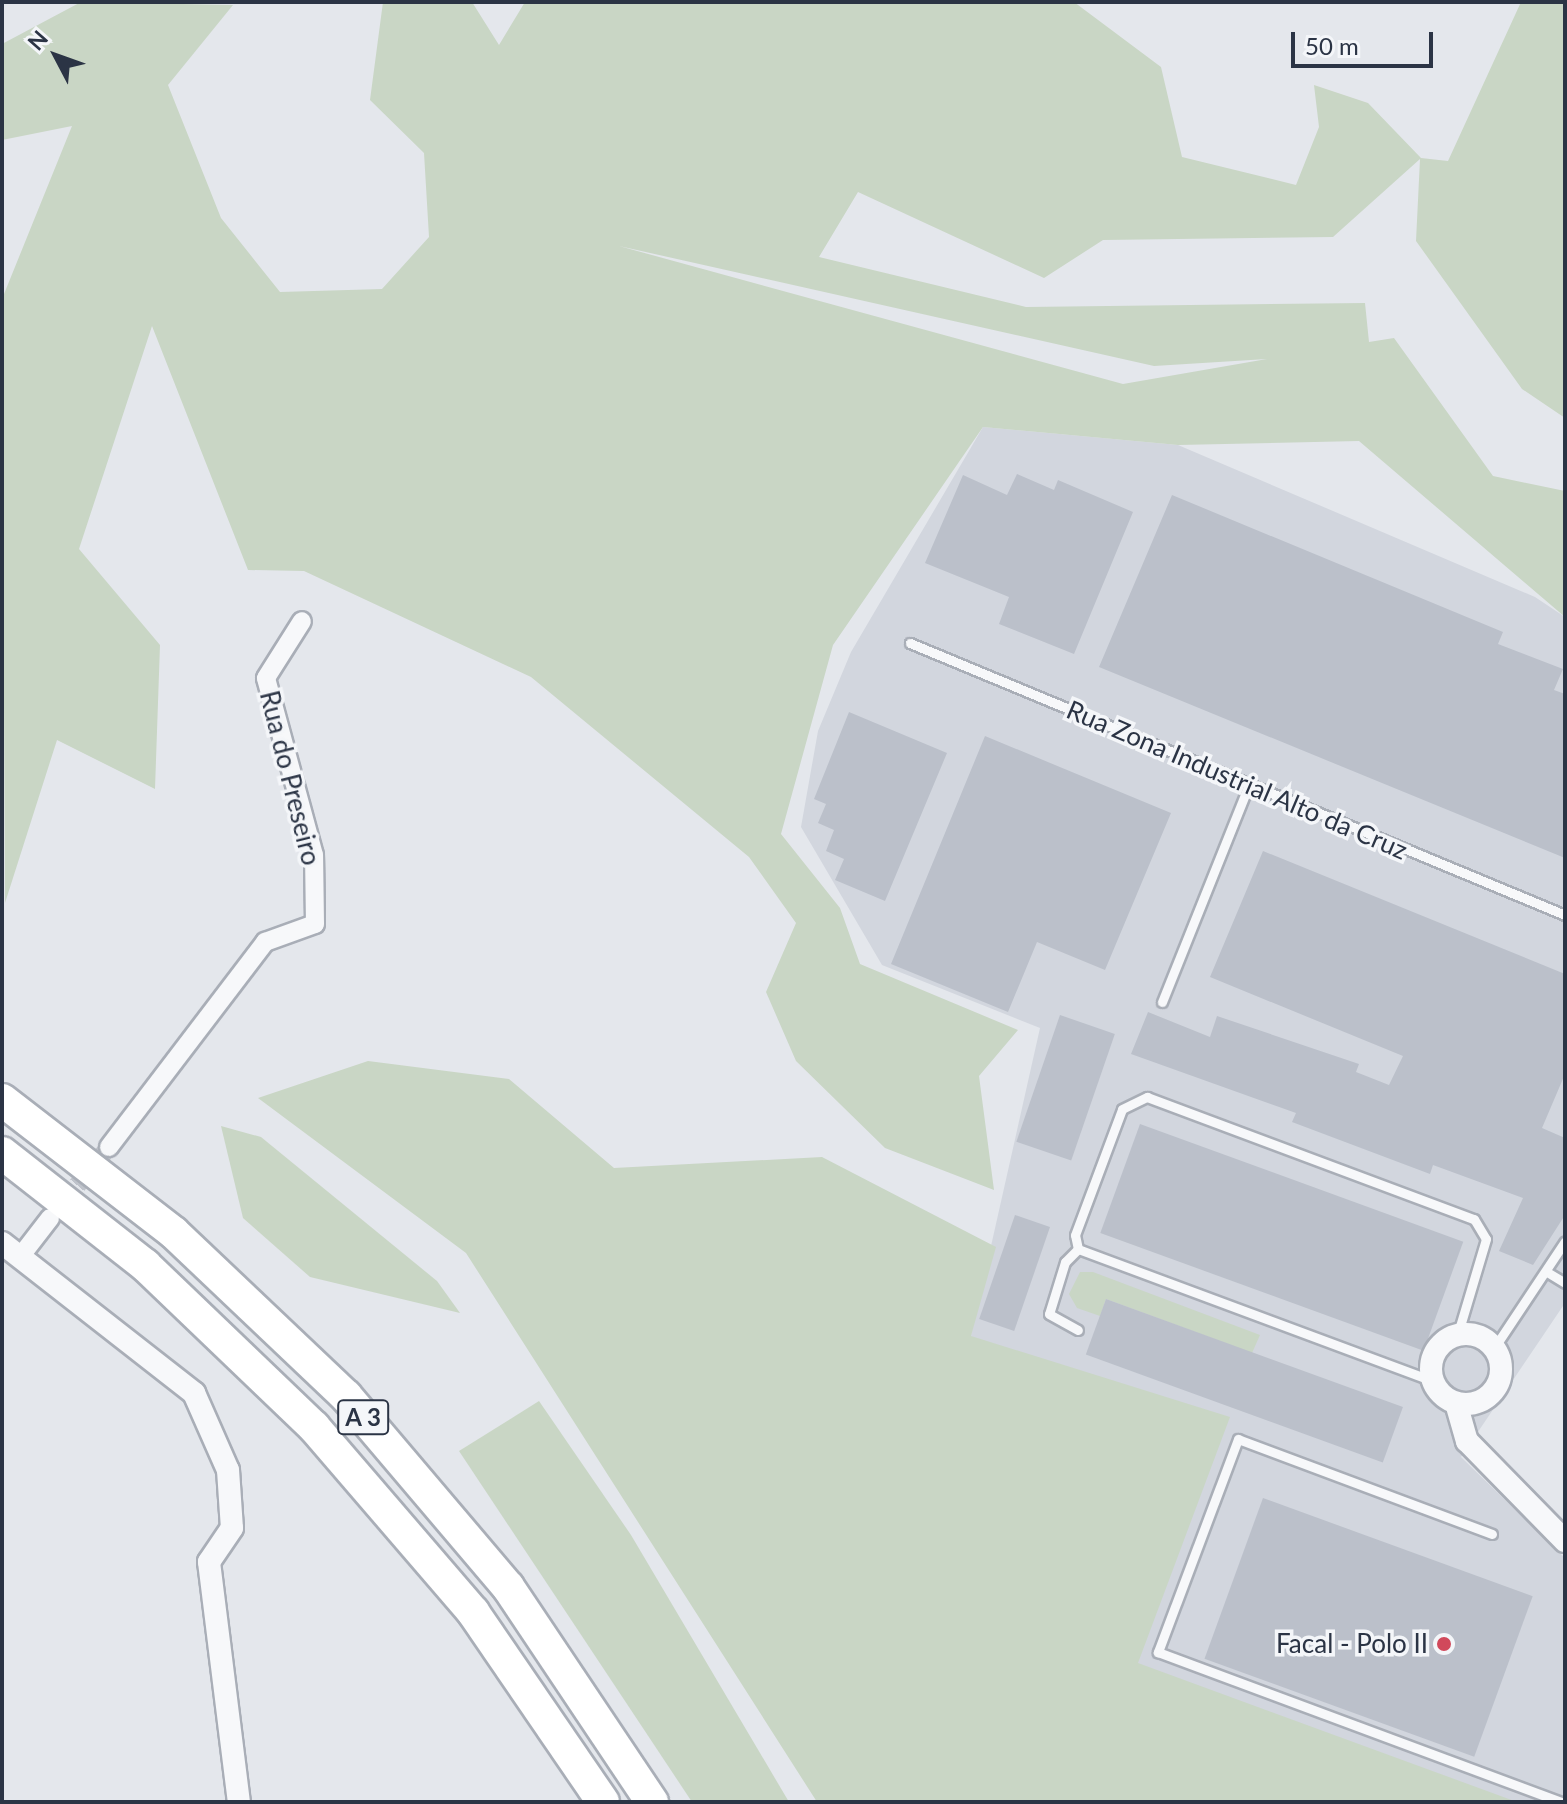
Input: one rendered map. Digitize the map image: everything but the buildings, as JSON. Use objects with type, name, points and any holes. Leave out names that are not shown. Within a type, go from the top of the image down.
[{"type":"highway","name":"A 3","points":[[2,1100],[174,1233],[346,1396],[508,1587],[652,1802]]},
{"type":"highway","name":"A 3","points":[[2,1153],[145,1265],[314,1427],[473,1612],[603,1802]]},
{"type":"street","name":"Rua do Preseiro","points":[[109,1147],[265,942],[315,924],[314,855],[266,678],[302,621]]},
{"type":"street","points":[[50,1218],[11,1250],[194,1393],[228,1470],[232,1528],[209,1562],[239,1802]]},
{"type":"street","points":[[1456,1403],[1480,1402],[1497,1386],[1501,1363],[1494,1348],[1473,1335],[1457,1336],[1434,1355],[1433,1381],[1456,1403],[1467,1441],[1565,1541]]},
{"type":"lane","name":"Rua Zona Industrial Alto da Cruz","points":[[910,643],[1565,915]]},
{"type":"lane","points":[[1162,1002],[1249,785]]},
{"type":"lane","points":[[1078,1249],[1075,1235],[1122,1109],[1147,1097],[1474,1219],[1486,1239],[1457,1336]]},
{"type":"lane","points":[[1494,1348],[1565,1241]]},
{"type":"lane","points":[[1078,1249],[1065,1262],[1049,1314],[1078,1330]]},
{"type":"lane","points":[[1078,1249],[1433,1381]]},
{"type":"lane","points":[[1547,1272],[1565,1283]]},
{"type":"lane","points":[[1492,1534],[1238,1439],[1158,1652],[1561,1802]]},
{"type":"shaded area","points":[[983,427],[1178,445],[1535,597],[1565,617],[1565,1303],[1461,1457],[1565,1558],[1565,1802],[1037,1802],[971,1335],[1040,1028],[882,965],[801,827],[818,731],[851,652]]},
{"type":"green space","points":[[81,2],[233,5],[168,85],[221,218],[280,292],[382,289],[429,237],[424,153],[370,100],[383,2],[472,2],[499,45],[525,2],[1074,2],[1161,67],[1182,157],[1296,185],[1319,127],[1314,85],[1368,103],[1421,158],[1448,161],[1521,2],[1565,2],[1565,418],[1522,389],[1416,241],[1420,159],[1333,237],[1103,240],[1044,278],[858,192],[819,257],[1026,307],[1365,303],[1369,342],[1394,338],[1493,476],[1565,491],[1565,617],[1359,441],[1178,445],[983,427],[833,645],[781,834],[840,908],[860,964],[1018,1030],[979,1076],[994,1190],[885,1148],[796,1061],[766,992],[796,923],[749,857],[531,677],[304,571],[248,570],[152,326],[79,549],[160,645],[155,789],[57,740],[5,903],[2,299],[72,126],[2,140],[2,44]],"holes":[[[619,246],[1154,366],[1267,359],[1123,384]]]},
{"type":"green space","points":[[368,1061],[509,1079],[614,1168],[822,1157],[996,1247],[971,1336],[1230,1417],[1138,1663],[1517,1802],[817,1802],[466,1253],[258,1098]]},
{"type":"green space","points":[[221,1126],[261,1137],[437,1281],[460,1313],[310,1277],[243,1218]]},
{"type":"green space","points":[[1080,1272],[1093,1272],[1260,1335],[1252,1353],[1106,1299],[1100,1316],[1077,1308],[1069,1294]]},
{"type":"green space","points":[[539,1401],[631,1535],[789,1802],[692,1802],[459,1451]]},
{"type":"tunnel","points":[[60,1206],[109,1147]]},
{"type":"place","name":"Facal - Polo II","points":[[1444,1644]]}]
